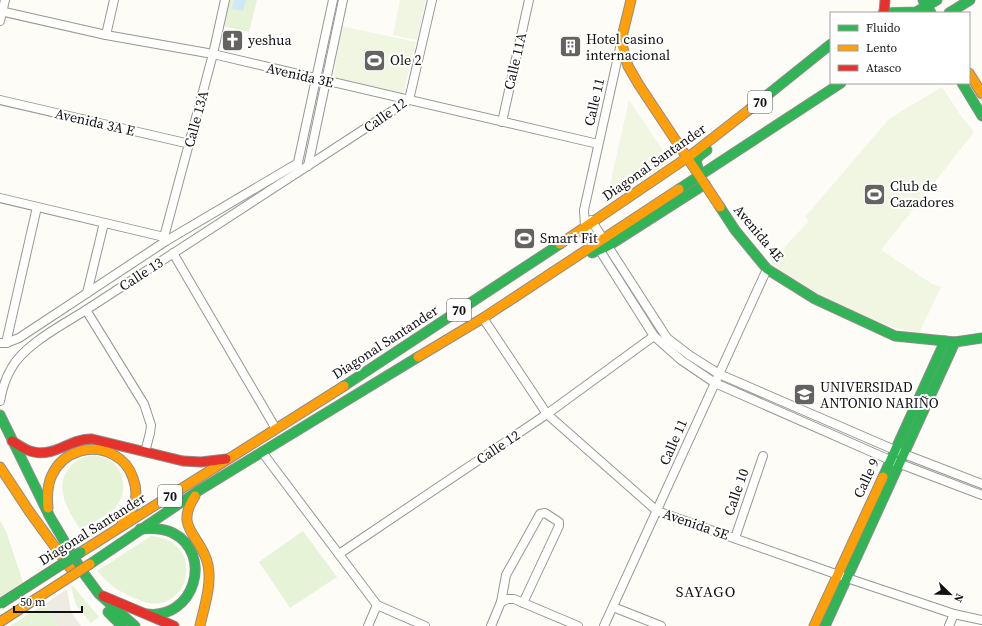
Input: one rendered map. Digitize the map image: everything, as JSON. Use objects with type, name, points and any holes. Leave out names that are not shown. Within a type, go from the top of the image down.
[{"type":"main road","name":"Calle 11","points":[[621,41],[631,0]]},
{"type":"main road","points":[[883,12],[885,0]]},
{"type":"main road","points":[[890,12],[925,7],[937,0]]},
{"type":"main road","points":[[951,12],[970,0]]},
{"type":"main road","name":"Avenida 4E","points":[[621,41],[625,60],[633,76],[735,230],[767,269],[815,299],[895,336],[945,342],[982,338]]},
{"type":"main road","name":"Diagonal Santander","points":[[0,604],[390,356],[687,158],[830,45]]},
{"type":"main road","points":[[970,75],[982,94]]},
{"type":"main road","points":[[963,84],[982,116]]},
{"type":"main road","name":"70","points":[[702,180],[834,86]]},
{"type":"main road","points":[[702,180],[695,163],[699,156],[748,119],[771,92]]},
{"type":"main road","name":"Diagonal Santander","points":[[0,622],[90,564],[198,491],[483,318],[570,261],[606,243],[702,180]]},
{"type":"main road","name":"Calle 9","points":[[814,626],[945,342]]},
{"type":"main road","name":"Calle 9","points":[[825,626],[955,342]]},
{"type":"main road","points":[[0,415],[50,516],[82,571],[99,594],[135,626]]},
{"type":"main road","points":[[12,441],[37,453],[52,452],[73,442],[87,439],[104,440],[183,461],[201,462],[229,459]]},
{"type":"main road","points":[[50,516],[47,492],[50,479],[55,468],[64,458],[76,451],[92,448],[101,449],[115,455],[126,464],[134,478],[136,486],[136,499],[131,511],[122,523],[111,533]]},
{"type":"main road","points":[[0,467],[29,511],[82,584],[122,626]]},
{"type":"main road","points":[[198,491],[189,504],[186,514],[188,525],[208,565],[207,587],[200,626]]},
{"type":"main road","points":[[140,529],[160,529],[178,535],[188,547],[194,558],[196,567],[193,586],[183,603],[174,610],[165,614],[147,614]]},
{"type":"main road","points":[[99,594],[174,626]]},
{"type":"street","points":[[0,21],[1,11],[5,0]]},
{"type":"street","points":[[106,36],[114,0]]},
{"type":"street","name":"Calle 13A","points":[[165,239],[213,54],[225,0]]},
{"type":"street","points":[[295,174],[333,0]]},
{"type":"street","points":[[308,166],[343,0]]},
{"type":"street","name":"Calle 12","points":[[295,174],[409,100],[432,0]]},
{"type":"street","name":"Calle 11A","points":[[502,122],[529,0]]},
{"type":"street","name":"Avenida 3E","points":[[1,11],[106,36],[213,54],[598,144]]},
{"type":"street","name":"Calle 11","points":[[589,224],[584,210],[621,41]]},
{"type":"street","name":"Avenida 3A E","points":[[0,100],[190,144]]},
{"type":"street","name":"Calle 13","points":[[3,343],[19,338],[165,239],[298,162]]},
{"type":"street","name":"Calle 13","points":[[0,401],[3,386],[11,367],[25,352],[48,334],[295,174]]},
{"type":"street","points":[[0,198],[165,239]]},
{"type":"street","points":[[3,343],[37,206]]},
{"type":"street","points":[[86,293],[104,223]]},
{"type":"street","points":[[589,224],[606,243],[667,338],[719,374],[904,454],[982,484]]},
{"type":"street","points":[[589,224],[598,247],[654,336],[681,360],[715,383],[899,464],[982,495]]},
{"type":"street","points":[[173,253],[276,428]]},
{"type":"street","name":"Calle 11","points":[[604,626],[767,269]]},
{"type":"street","points":[[86,310],[144,404],[151,425],[145,452]]},
{"type":"street","name":"Avenida 5E","points":[[483,318],[547,414],[657,511],[837,575],[954,614],[982,620]]},
{"type":"street","name":"Calle 12","points":[[338,554],[547,414],[654,336]]},
{"type":"street","points":[[262,452],[377,605],[425,626]]},
{"type":"street","name":"Calle 10","points":[[735,538],[763,456]]},
{"type":"street","points":[[491,626],[504,601],[506,575],[540,514],[545,512],[559,522],[559,526],[523,603]]},
{"type":"street","points":[[504,601],[514,599],[578,626]]},
{"type":"street","points":[[368,626],[377,605]]},
{"type":"street","points":[[613,607],[662,626]]},
{"type":"street","points":[[949,626],[954,614]]},
{"type":"green space","points":[[229,0],[257,0],[249,32],[223,26]]},
{"type":"green space","name":"Ole 2","points":[[400,0],[426,0],[417,40],[393,35]]},
{"type":"green space","name":"Ole 2","points":[[340,26],[416,42],[403,95],[334,78]]},
{"type":"green space","name":"Club de Cazadores","points":[[942,87],[961,116],[974,132],[881,250],[932,284],[941,287],[919,333],[891,327],[836,308],[792,279],[771,262],[808,222],[806,216],[890,118]]},
{"type":"green space","points":[[629,100],[670,161],[606,203]]},
{"type":"green space","points":[[93,455],[104,457],[117,467],[123,480],[122,495],[112,511],[80,529],[67,508],[64,500],[62,484],[64,476],[72,465],[80,459]]},
{"type":"green space","points":[[0,521],[6,531],[23,582],[0,598]]},
{"type":"green space","points":[[303,531],[337,577],[290,608],[259,562]]},
{"type":"green space","points":[[151,536],[168,540],[180,549],[186,561],[186,574],[182,586],[174,596],[163,603],[148,603],[123,593],[105,580],[97,571]]},
{"type":"green space","points":[[73,586],[99,617],[91,623],[76,605],[71,587]]},
{"type":"green space","points":[[46,603],[58,626],[10,626]]},
{"type":"shaded area","points":[[67,589],[71,612],[81,626],[58,626],[46,603]]},
{"type":"water","points":[[234,0],[246,0],[243,11],[232,9]]},
{"type":"traffic: fast","points":[[923,0],[930,12]]},
{"type":"traffic: fast","points":[[916,12],[937,0]]},
{"type":"traffic: fast","points":[[951,12],[970,0]]},
{"type":"traffic: fast","points":[[750,109],[830,45]]},
{"type":"traffic: fast","points":[[679,189],[839,84]]},
{"type":"traffic: fast","points":[[963,84],[982,116]]},
{"type":"traffic: fast","points":[[700,176],[696,161],[699,156],[707,150]]},
{"type":"traffic: fast","points":[[592,253],[608,246],[705,184]]},
{"type":"traffic: fast","points":[[720,207],[735,230],[767,269],[815,299],[895,336],[955,342],[982,338]]},
{"type":"traffic: fast","points":[[344,386],[560,244]]},
{"type":"traffic: fast","points":[[883,477],[945,341]]},
{"type":"traffic: fast","points":[[825,626],[955,342]]},
{"type":"traffic: fast","points":[[90,564],[198,491],[418,357]]},
{"type":"traffic: fast","points":[[0,415],[50,517],[82,571],[99,594],[135,626]]},
{"type":"traffic: fast","points":[[140,529],[157,529],[173,533],[186,543],[193,555],[195,569],[193,584],[187,597],[177,607],[163,613],[147,614]]},
{"type":"traffic: fast","points":[[0,604],[81,552]]},
{"type":"traffic: fast","points":[[108,612],[122,626]]},
{"type":"traffic: slow","points":[[631,0],[621,41],[628,66],[720,207]]},
{"type":"traffic: slow","points":[[970,75],[982,94]]},
{"type":"traffic: slow","points":[[560,244],[691,155],[750,109]]},
{"type":"traffic: slow","points":[[418,357],[483,318],[679,189]]},
{"type":"traffic: slow","points":[[81,552],[344,386]]},
{"type":"traffic: slow","points":[[48,508],[50,479],[63,460],[71,455],[88,450],[105,451],[114,455],[126,465],[132,474],[135,484],[135,502],[122,523]]},
{"type":"traffic: slow","points":[[0,467],[29,511],[71,569]]},
{"type":"traffic: slow","points":[[814,626],[883,477]]},
{"type":"traffic: slow","points":[[195,496],[189,507],[187,516],[188,524],[191,532],[205,555],[209,573],[207,596],[200,626]]},
{"type":"traffic: slow","points":[[0,622],[90,564]]},
{"type":"traffic: jam","points":[[884,12],[885,0]]},
{"type":"traffic: jam","points":[[12,441],[23,448],[42,453],[56,450],[84,439],[92,439],[183,461],[201,462],[226,459]]},
{"type":"traffic: jam","points":[[103,596],[174,626]]},
{"type":"place","name":"yeshua","points":[[233,40]]},
{"type":"place","name":"Hotel casino internacional","points":[[570,47]]},
{"type":"place","name":"Ole 2","points":[[374,60]]},
{"type":"place","name":"Club de Cazadores","points":[[875,194]]},
{"type":"place","name":"Smart Fit","points":[[525,238]]},
{"type":"place","name":"UNIVERSIDAD ANTONIO NARIÑO","points":[[805,395]]},
{"type":"district","name":"SAYAGO","points":[[706,591]]}]
